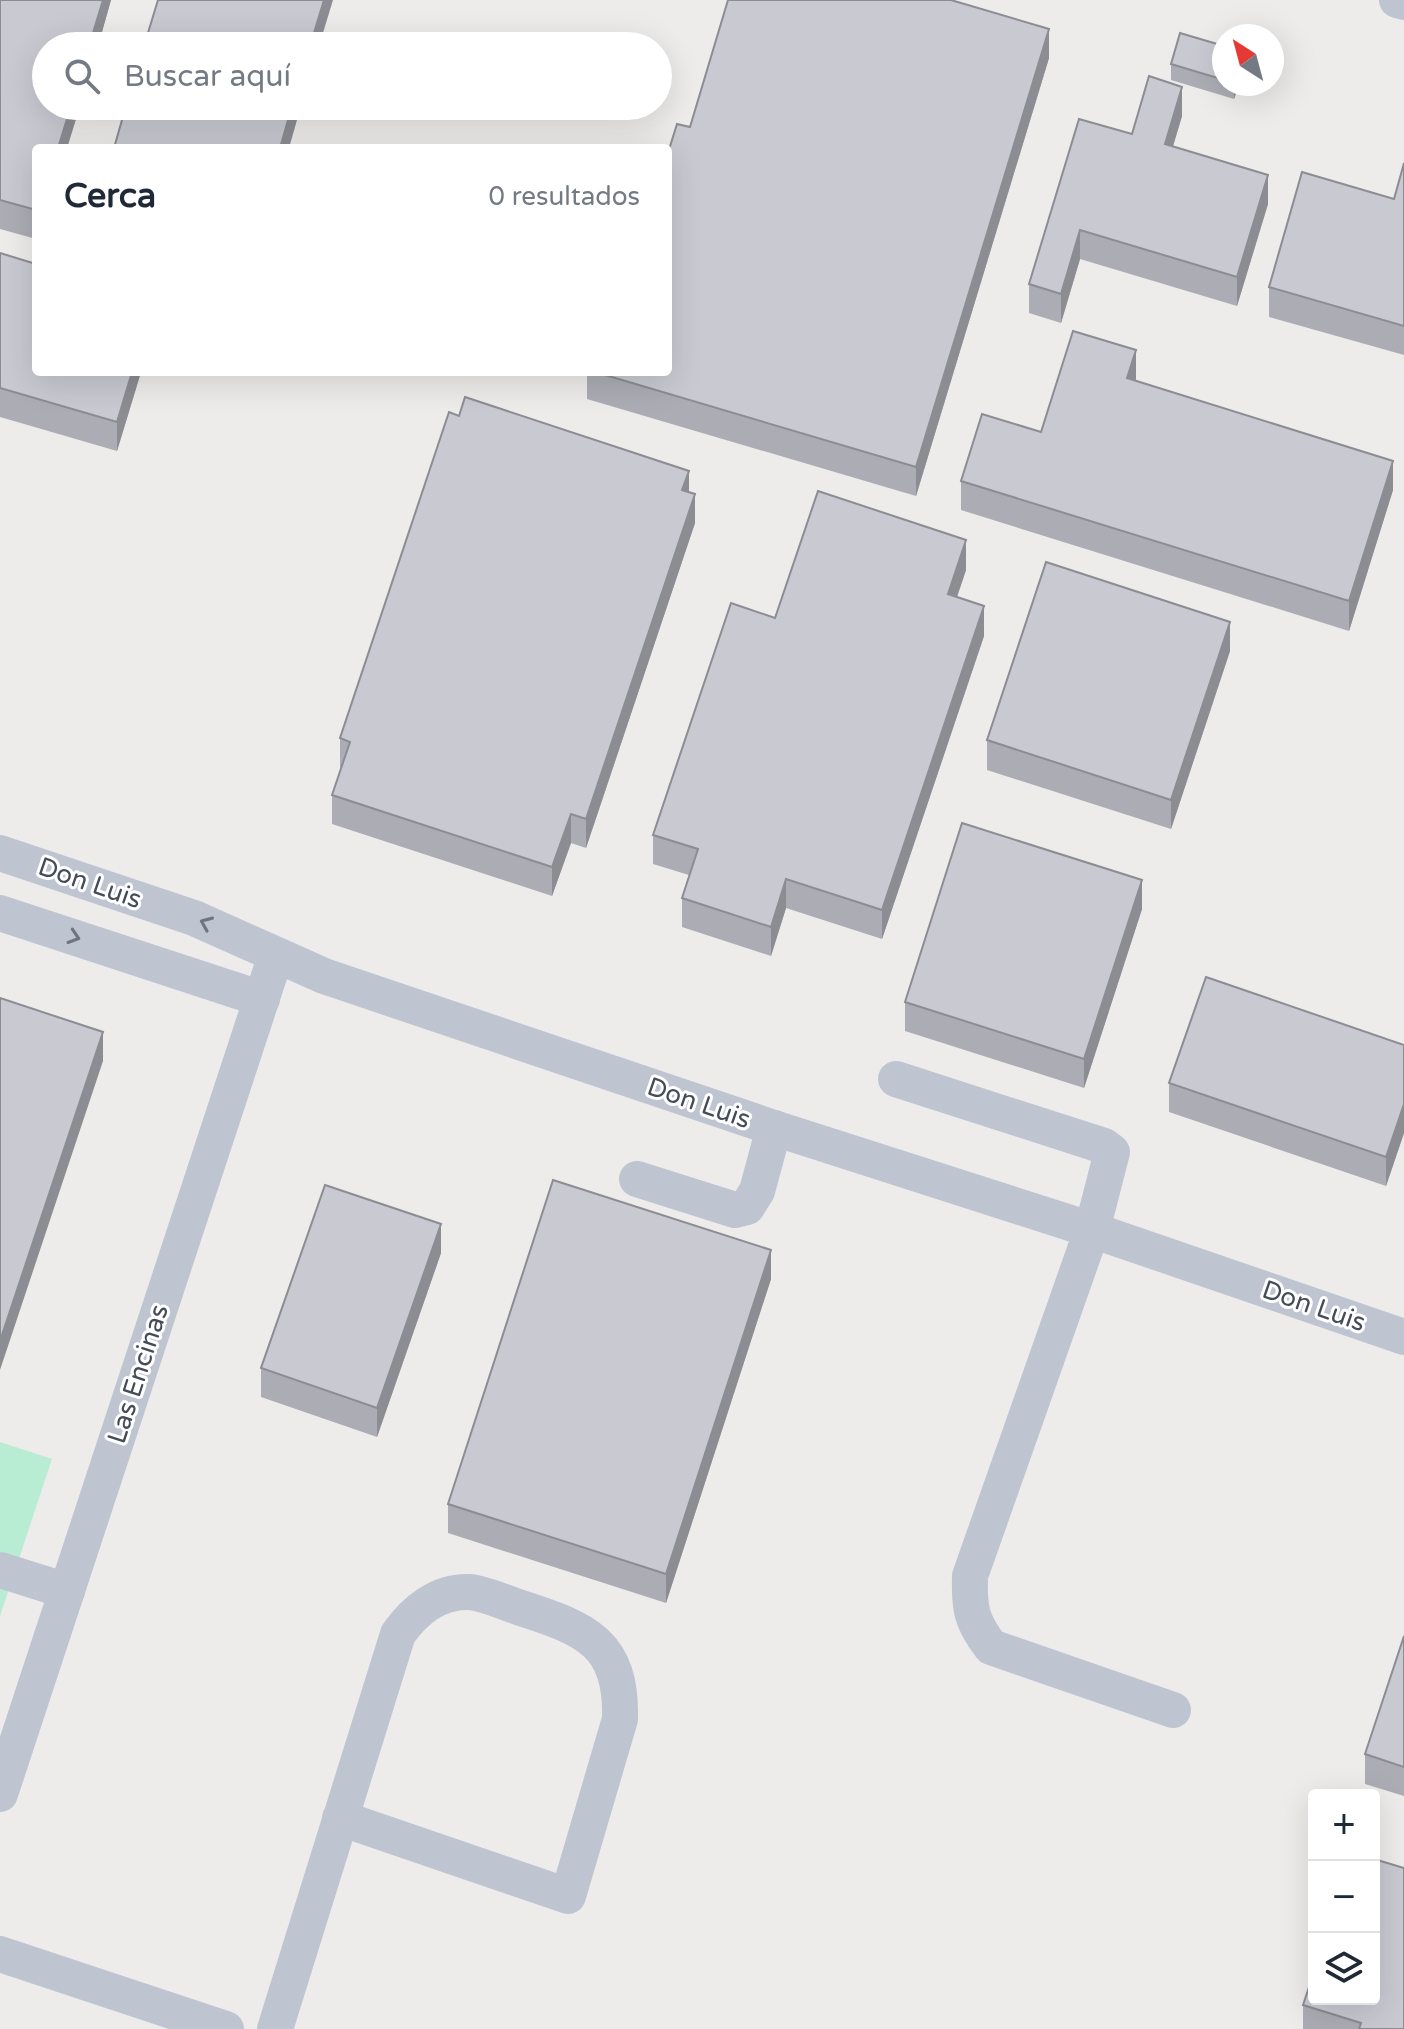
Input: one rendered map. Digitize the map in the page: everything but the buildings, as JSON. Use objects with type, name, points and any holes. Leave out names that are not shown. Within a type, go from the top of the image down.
[{"type":"street","points":[[1397,0],[1404,2]]},
{"type":"street","name":"Don Luis","points":[[0,853],[194,918],[339,982],[774,1128],[1092,1230],[1404,1337]]},
{"type":"street","points":[[0,913],[262,999]]},
{"type":"street","name":"Las Encinas","points":[[0,1794],[276,955]]},
{"type":"street","points":[[896,1079],[1104,1146],[1112,1152],[1092,1230],[970,1576],[969,1608],[978,1631],[991,1647],[1173,1710]]},
{"type":"street","points":[[637,1179],[735,1210],[747,1207],[757,1191],[774,1128]]},
{"type":"street","points":[[0,1570],[67,1591]]},
{"type":"street","points":[[275,2029],[340,1818],[398,1634],[407,1620],[420,1608],[444,1596],[471,1592],[571,1624],[597,1643],[607,1657],[621,1697],[620,1719],[568,1896],[340,1818]]},
{"type":"street","points":[[0,1954],[226,2029]]},
{"type":"green space","points":[[0,1442],[52,1459],[0,1616]]}]
